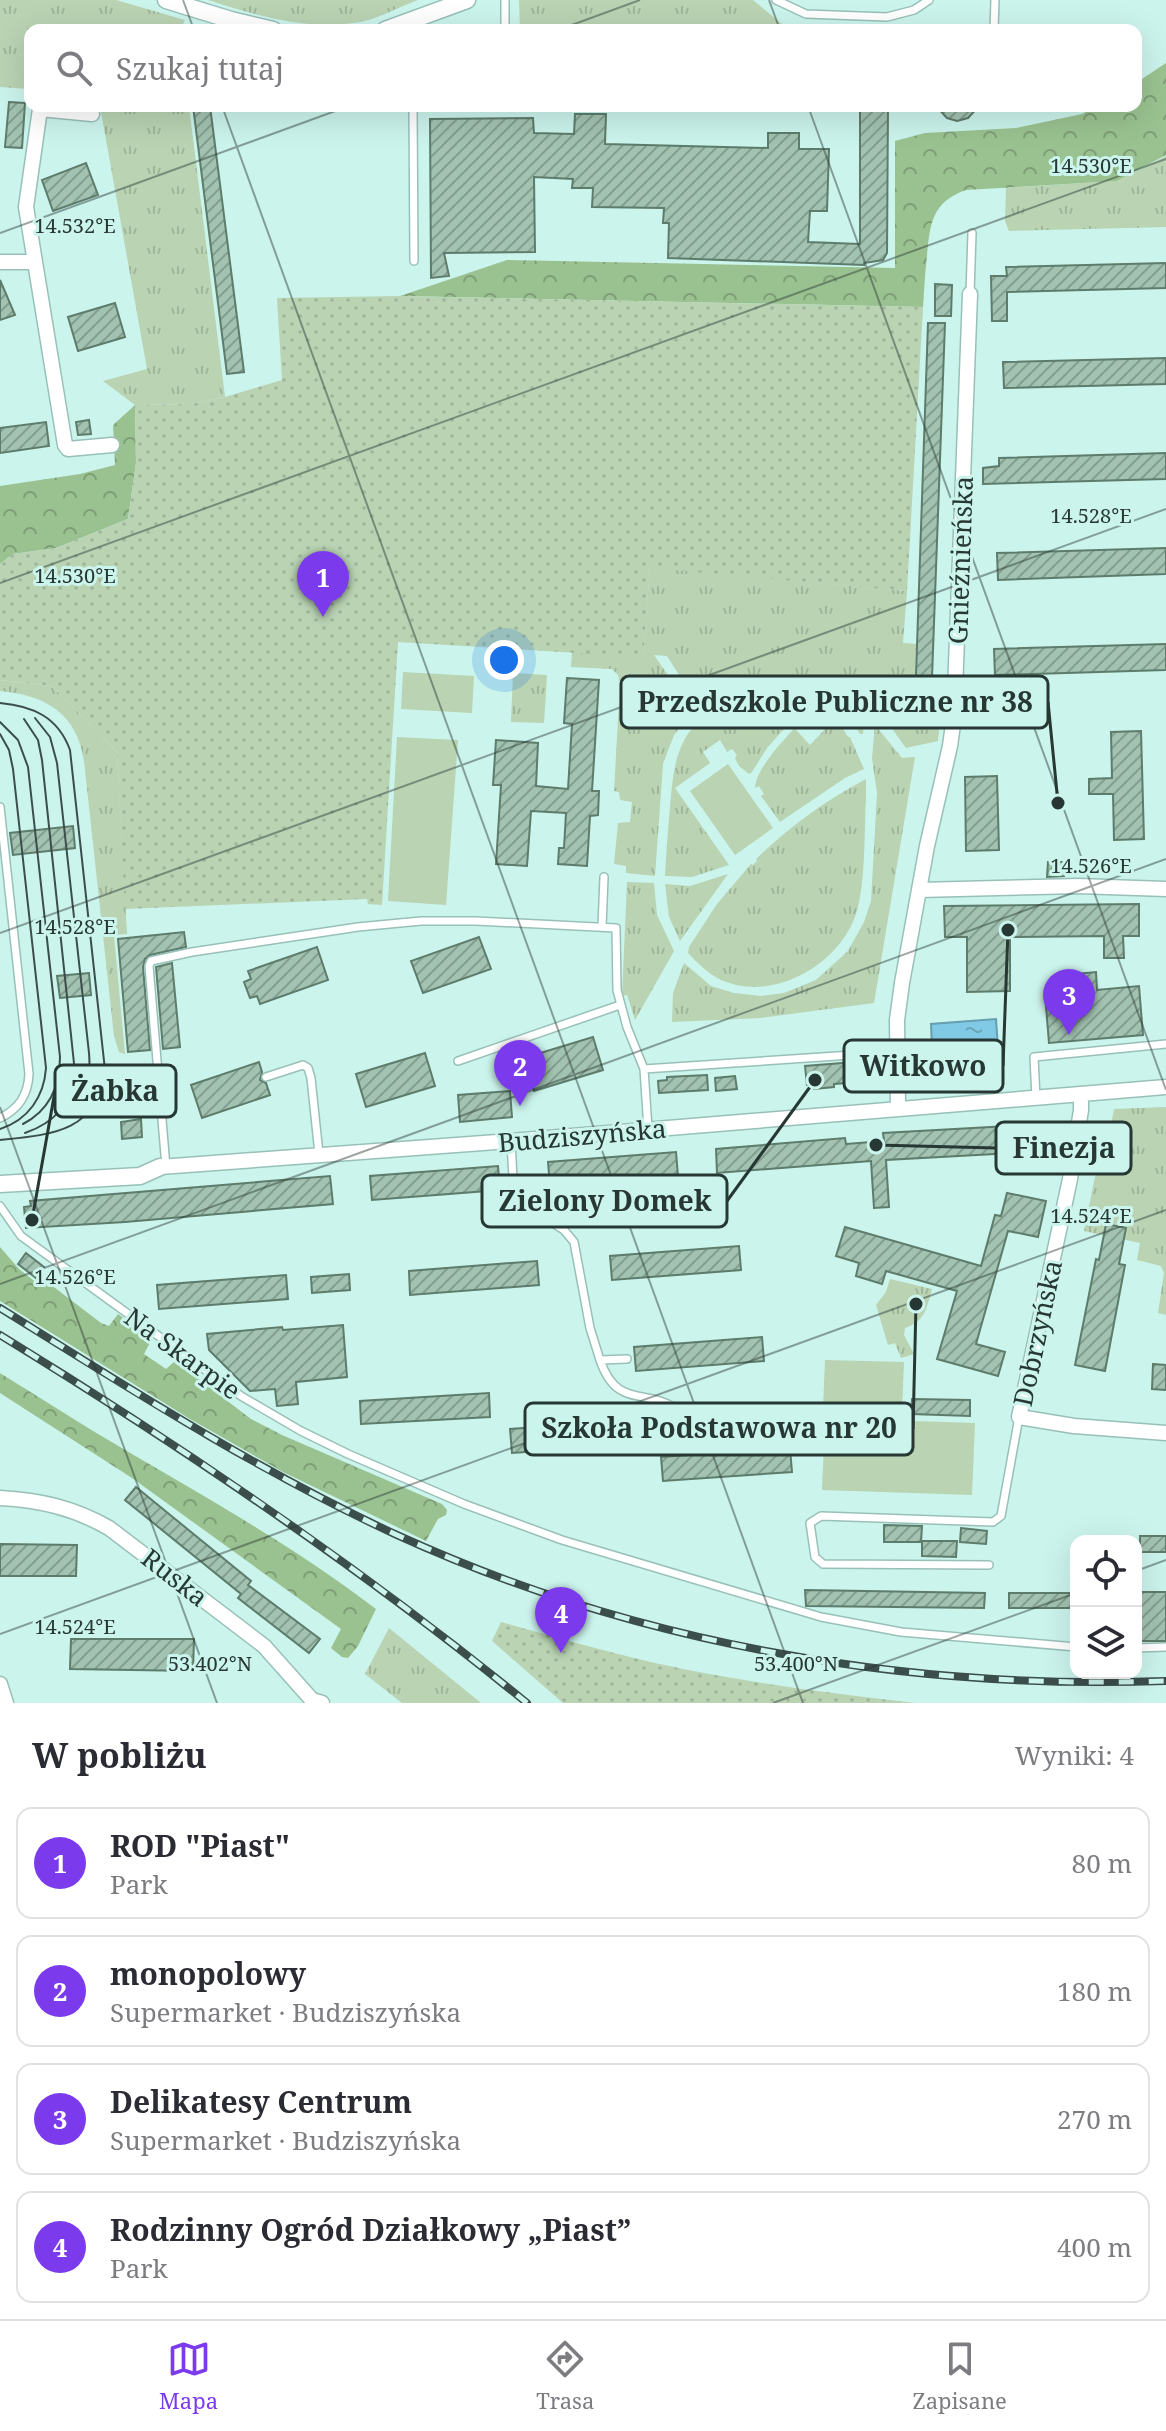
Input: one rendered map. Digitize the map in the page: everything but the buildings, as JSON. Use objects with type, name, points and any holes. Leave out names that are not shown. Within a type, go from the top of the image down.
[{"type":"street","points":[[166,0],[248,24]]},
{"type":"street","points":[[401,24],[467,0]]},
{"type":"street","points":[[40,112],[26,207],[65,445],[68,449],[112,445]]},
{"type":"street","points":[[71,112],[92,114]]},
{"type":"street","points":[[0,262],[35,262]]},
{"type":"street","name":"Gnieźnieńska","points":[[898,1109],[897,1052],[902,983],[935,807],[953,732],[970,294]]},
{"type":"street","points":[[919,890],[1067,886],[1166,889]]},
{"type":"street","name":"Budziszyńska","points":[[0,1184],[140,1176],[163,1167],[1166,1087]]},
{"type":"street","name":"Dobrzyńska","points":[[1019,1417],[1070,1179],[1081,1094]]},
{"type":"street","points":[[1019,1417],[1074,1426],[1166,1433]]},
{"type":"street","name":"Ruska","points":[[0,1498],[57,1506],[109,1528],[264,1646],[315,1702]]},
{"type":"street","points":[[0,1684],[6,1703]]},
{"type":"lane","points":[[505,0],[505,24]]},
{"type":"lane","points":[[776,0],[806,14],[887,17],[914,10],[929,0]]},
{"type":"lane","points":[[994,24],[995,0]]},
{"type":"lane","points":[[413,112],[414,261]]},
{"type":"lane","points":[[970,294],[972,233]]},
{"type":"lane","points":[[0,807],[29,1079],[21,1102],[0,1118]]},
{"type":"lane","points":[[602,927],[604,877]]},
{"type":"lane","points":[[163,1167],[151,961],[192,952],[388,924],[450,920],[616,928],[620,1005],[644,1069],[648,1129]]},
{"type":"lane","points":[[458,1061],[620,1005]]},
{"type":"lane","points":[[1036,1098],[1034,1057],[1166,1044]]},
{"type":"lane","points":[[644,1069],[897,1052]]},
{"type":"lane","points":[[266,1077],[297,1066],[308,1068],[319,1156]]},
{"type":"lane","points":[[511,1141],[513,1179],[519,1197],[534,1211],[564,1230],[574,1242],[590,1328],[605,1375],[620,1390],[636,1397],[666,1402],[675,1408],[681,1436]]},
{"type":"lane","name":"Na Skarpie","points":[[0,1206],[21,1236],[241,1396],[301,1431],[449,1498],[562,1540],[790,1609],[901,1632],[1070,1646]]},
{"type":"lane","points":[[600,1360],[627,1359]]},
{"type":"lane","name":"Dobrzyńska","points":[[989,1565],[823,1564],[815,1557],[810,1523],[821,1516],[993,1522],[1001,1516],[1019,1417]]},
{"type":"lane","points":[[1142,1648],[1166,1647]]},
{"type":"green space","points":[[0,0],[116,0],[185,20],[183,24],[24,24],[24,89],[0,87]]},
{"type":"green space","points":[[208,0],[418,0],[370,20],[344,24],[298,23]]},
{"type":"green space","points":[[519,0],[753,0],[782,24],[520,24]]},
{"type":"green space","points":[[1166,63],[1166,155],[1117,181],[966,190],[955,195],[940,207],[932,224],[923,307],[400,296],[507,260],[895,268],[895,141],[925,133],[1016,128],[1086,112],[1142,112],[1142,79]]},
{"type":"green space","points":[[101,112],[190,112],[225,397],[191,404],[135,405],[103,381],[147,369]]},
{"type":"green space","points":[[1166,156],[1166,227],[1009,231],[1005,221],[1006,188],[1117,181]]},
{"type":"green space","points":[[400,296],[923,307],[907,591],[650,568],[643,657],[398,642],[382,905],[368,904],[367,899],[125,909],[117,752],[52,686],[0,680],[0,564],[13,554],[56,548],[128,519],[136,463],[135,405],[191,404],[282,380],[277,298]]},
{"type":"green space","points":[[135,405],[136,463],[128,519],[56,548],[13,554],[0,564],[0,486],[80,474],[115,465],[113,425]]},
{"type":"green space","points":[[650,567],[907,591],[903,643],[916,644],[914,704],[946,704],[946,711],[941,712],[938,741],[906,748],[875,705],[865,705],[863,734],[860,734],[853,723],[859,715],[861,696],[852,686],[839,690],[831,702],[797,685],[764,680],[731,688],[699,706],[667,656],[654,655],[693,711],[674,735],[663,764],[655,876],[626,873],[626,866],[614,864],[618,823],[630,822],[632,802],[620,800],[619,792],[614,791],[618,675],[612,669],[571,667],[572,652],[643,656]]},
{"type":"green space","points":[[403,672],[474,676],[472,713],[401,709]]},
{"type":"green space","points":[[513,673],[547,675],[544,723],[511,722]]},
{"type":"green space","points":[[0,680],[52,686],[117,752],[127,934],[114,935],[125,1054],[119,1052],[114,1036],[80,744],[74,730],[56,710],[31,697],[0,691]]},
{"type":"green space","points":[[765,691],[791,693],[809,701],[767,748],[752,772],[749,774],[739,766],[735,758],[737,755],[732,749],[727,752],[720,740],[703,752],[710,763],[675,788],[729,865],[692,877],[665,876],[673,778],[684,740],[701,718],[719,705],[744,694]]},
{"type":"green space","points":[[817,705],[830,714],[827,718],[834,725],[838,721],[850,737],[864,769],[845,778],[780,822],[761,796],[764,794],[759,786],[755,788],[757,780],[773,753],[801,721],[803,723],[796,730],[810,745],[827,727],[813,713],[806,720],[804,718]]},
{"type":"green space","points":[[875,725],[902,758],[915,757],[874,1003],[761,1018],[672,1022],[673,993],[684,963],[711,986],[761,996],[784,993],[816,980],[848,951],[864,922],[871,901],[877,793],[872,758]]},
{"type":"green space","points":[[397,737],[458,740],[446,905],[388,901]]},
{"type":"green space","points":[[728,764],[773,828],[735,855],[690,791]]},
{"type":"green space","points":[[866,779],[862,887],[856,914],[835,949],[802,975],[782,983],[762,987],[741,986],[712,975],[688,953],[717,904],[768,848],[808,815]]},
{"type":"green space","points":[[728,874],[680,941],[669,917],[665,884],[690,886]]},
{"type":"green space","points":[[627,882],[654,883],[657,915],[674,951],[635,1020],[627,995],[622,996]]},
{"type":"green space","points":[[148,1093],[152,1100],[152,1116],[120,1119],[121,1096]]},
{"type":"green space","points":[[1166,1107],[1166,1315],[1158,1313],[1164,1273],[1161,1266],[1137,1260],[1140,1243],[1084,1231],[1101,1147],[1107,1147],[1114,1109]]},
{"type":"green space","points":[[0,1247],[19,1269],[38,1284],[46,1281],[101,1323],[109,1326],[118,1314],[152,1339],[144,1354],[166,1369],[175,1361],[251,1419],[442,1504],[447,1510],[446,1515],[438,1519],[426,1541],[283,1472],[190,1419],[0,1301]]},
{"type":"green space","points":[[890,1279],[932,1289],[921,1318],[905,1328],[904,1335],[914,1354],[901,1358],[895,1343],[888,1345],[876,1305],[886,1292]]},
{"type":"green space","points":[[825,1360],[904,1362],[902,1410],[823,1408]]},
{"type":"green space","points":[[0,1373],[273,1538],[376,1609],[358,1646],[348,1658],[342,1657],[331,1648],[341,1629],[132,1478],[0,1393]]},
{"type":"green space","points":[[825,1418],[975,1423],[972,1495],[822,1490]]},
{"type":"green space","points":[[501,1622],[687,1670],[915,1703],[563,1703],[492,1641]]},
{"type":"green space","points":[[389,1628],[481,1703],[402,1703],[365,1674]]},
{"type":"water","points":[[996,1019],[999,1064],[933,1069],[931,1024]]},
{"type":"tram line","points":[[0,703],[43,715],[59,729],[70,750],[105,1070],[101,1091],[82,1118],[54,1132],[0,1140]]},
{"type":"tram line","points":[[35,718],[50,737],[57,763],[89,1053],[87,1087],[70,1117]]},
{"type":"tram line","points":[[24,719],[38,740],[42,760],[75,1073],[66,1103],[45,1124],[25,1133]]},
{"type":"tram line","points":[[0,722],[18,740],[28,767],[60,1057],[52,1096],[40,1112],[23,1124]]},
{"type":"tram line","points":[[0,734],[9,750],[13,769],[46,1068],[42,1088],[33,1106],[19,1120],[0,1129]]},
{"type":"railway","points":[[0,1308],[195,1428],[345,1510],[488,1573],[581,1605],[676,1631],[773,1652],[871,1668],[1068,1682],[1166,1681]]},
{"type":"railway","points":[[0,1335],[270,1510],[400,1604],[527,1703]]},
{"type":"place","name":"ROD \"Piast\"","points":[[323,617]]},
{"type":"place","name":"Przedszkole Publiczne nr 38","points":[[1058,803]]},
{"type":"place","name":"Witkowo","points":[[1008,930]]},
{"type":"place","name":"Delikatesy Centrum","points":[[1069,1035]]},
{"type":"place","name":"Zielony Domek","points":[[815,1080]]},
{"type":"place","name":"monopolowy","points":[[520,1106]]},
{"type":"place","name":"Finezja","points":[[876,1145]]},
{"type":"place","name":"Żabka","points":[[32,1220]]},
{"type":"place","name":"Szkoła Podstawowa nr 20","points":[[916,1304]]},
{"type":"place","name":"Rodzinny Ogród Działkowy „Piast”","points":[[561,1653]]}]
